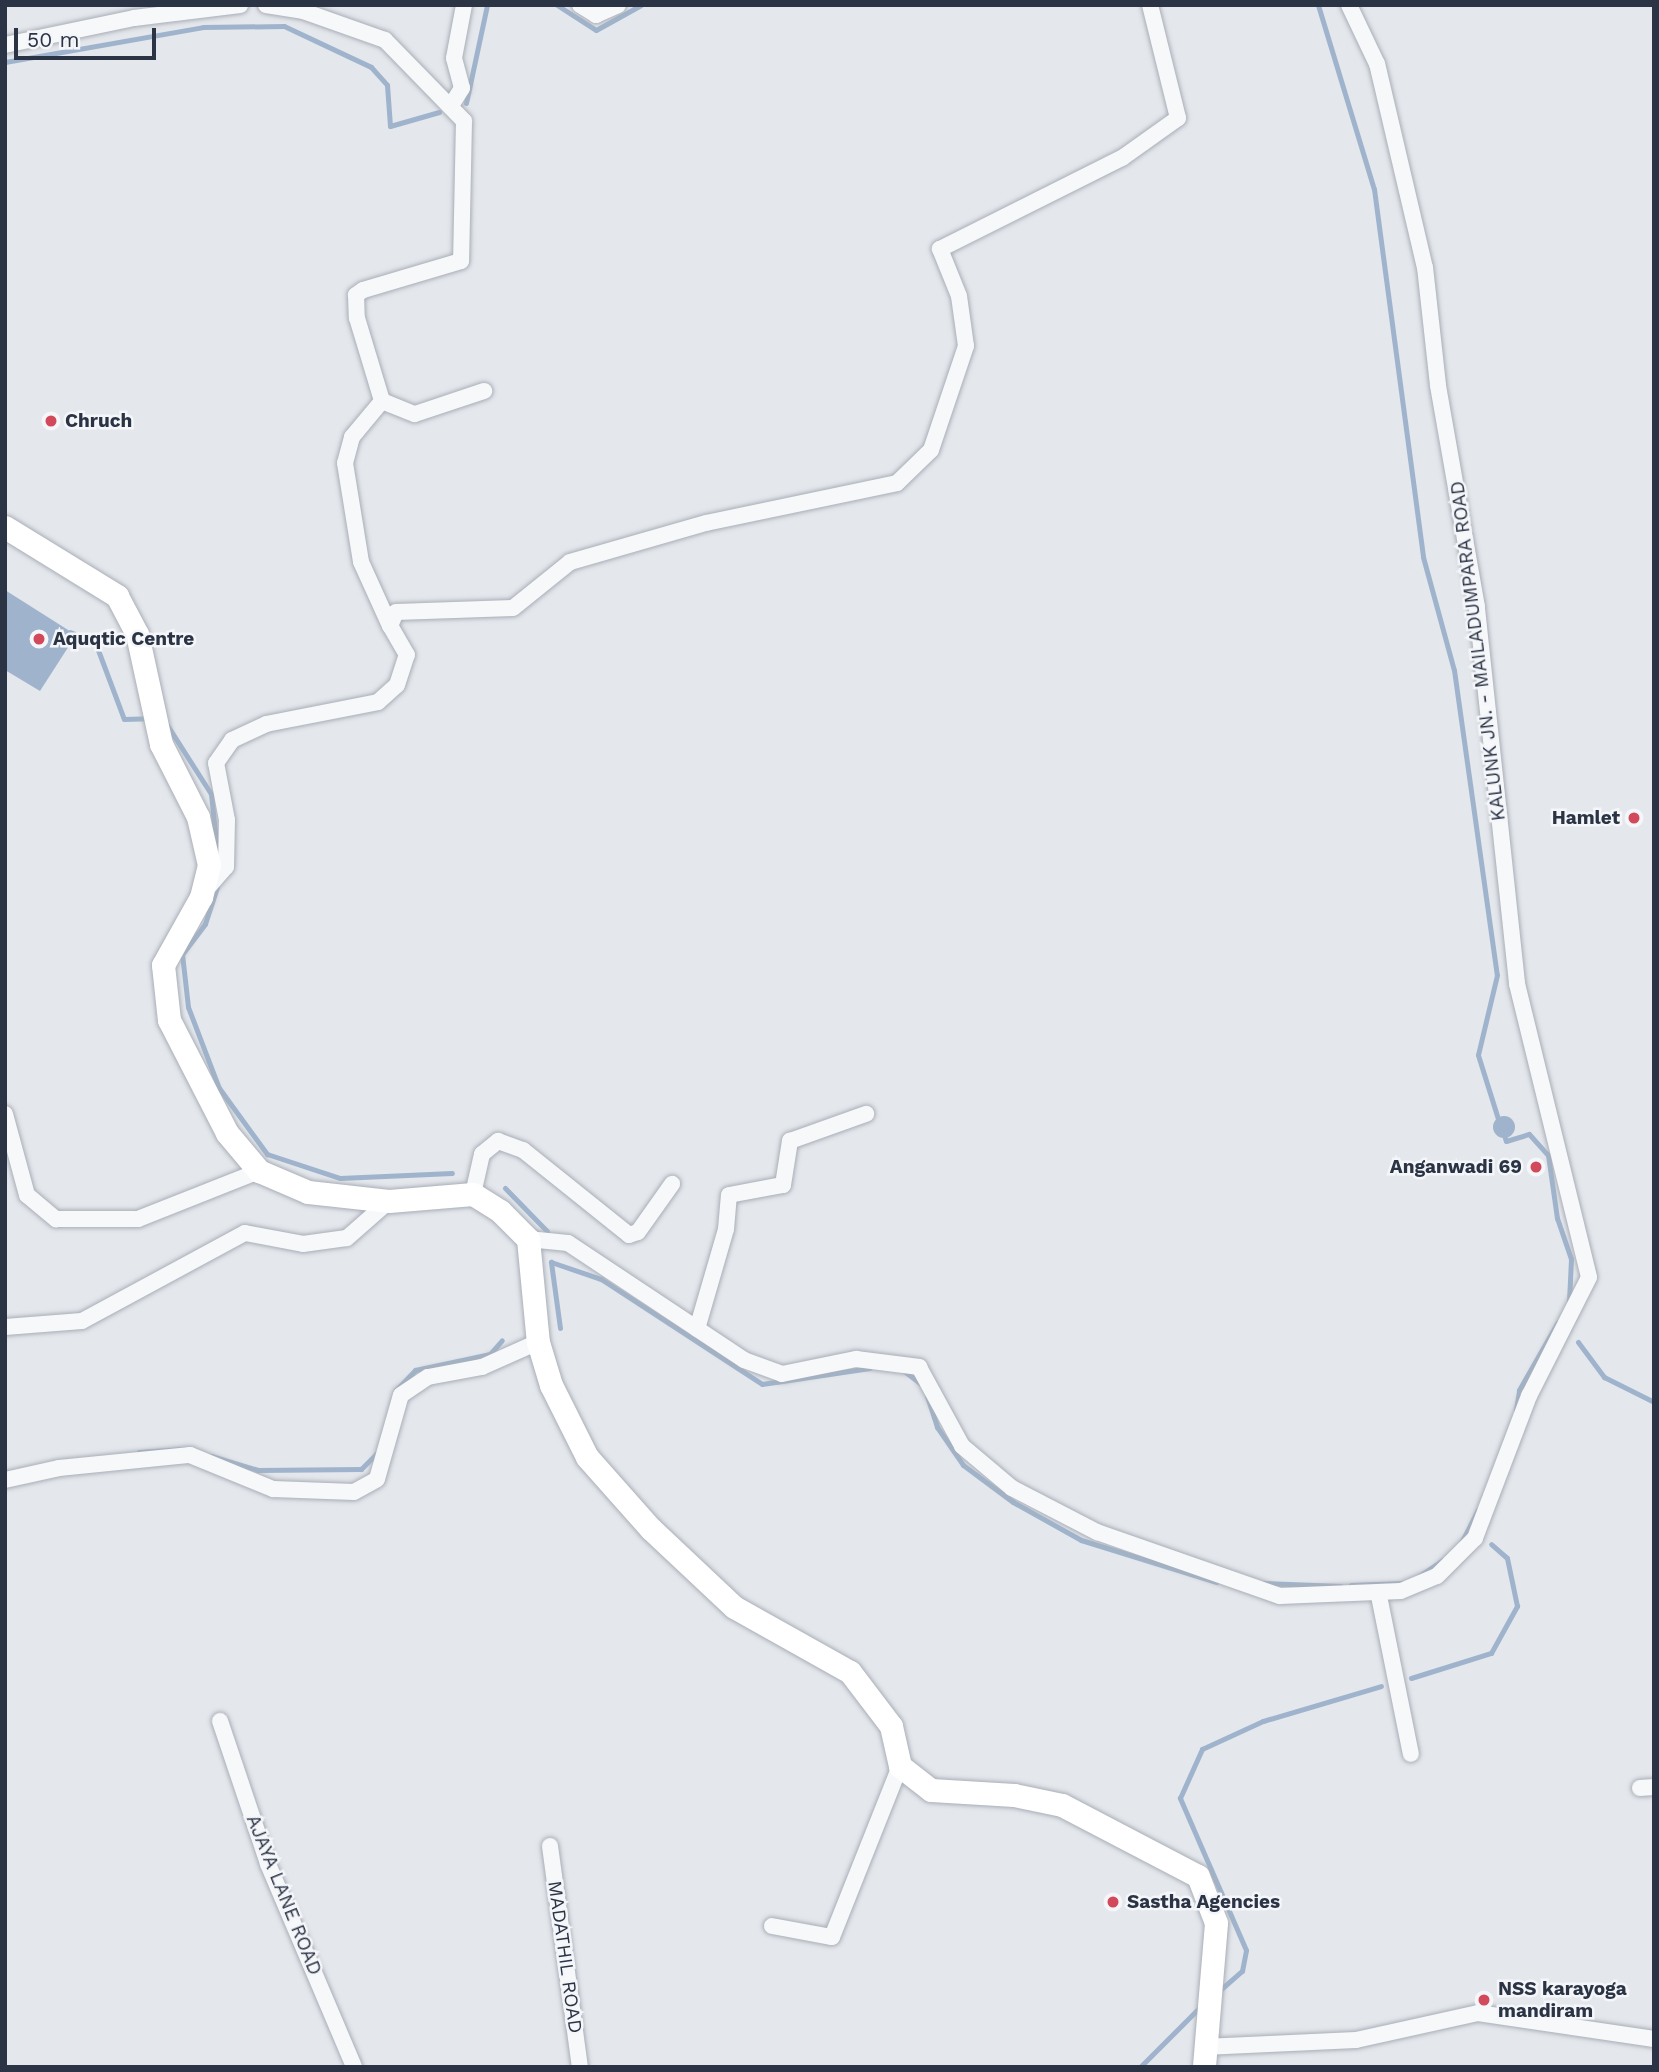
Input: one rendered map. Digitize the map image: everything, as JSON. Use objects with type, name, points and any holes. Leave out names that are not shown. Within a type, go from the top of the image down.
[{"type":"main road","points":[[5,527],[56,553],[117,596],[137,634],[172,775],[198,817],[209,865],[201,897],[163,965],[169,1020],[227,1133],[259,1171],[309,1192],[389,1201],[472,1194],[527,1239],[538,1342],[587,1457],[651,1529],[734,1606],[850,1672],[867,1688],[891,1726],[900,1766],[931,1790],[1014,1795],[1062,1805],[1198,1876],[1216,1923],[1204,2057]]},
{"type":"street","points":[[5,45],[134,18],[240,5]]},
{"type":"street","points":[[266,5],[303,11],[385,40],[452,104],[464,121],[461,261],[356,295],[357,318],[382,401]]},
{"type":"street","points":[[452,104],[462,88],[454,58],[464,5]]},
{"type":"street","points":[[580,5],[596,15],[618,5]]},
{"type":"street","points":[[390,626],[396,612],[513,608],[570,562],[706,523],[897,482],[931,450],[966,346],[959,296],[940,249],[1122,158],[1178,118],[1150,5]]},
{"type":"street","name":"KALUNK JN. - MAILADUMPARA ROAD","points":[[697,1329],[744,1360],[782,1374],[856,1359],[919,1367],[962,1446],[1012,1488],[1097,1532],[1280,1596],[1379,1596],[1437,1576],[1475,1538],[1528,1396],[1580,1301],[1588,1277],[1517,983],[1477,607],[1438,385],[1425,268],[1377,64],[1349,5]]},
{"type":"street","points":[[382,401],[415,414],[484,391]]},
{"type":"street","points":[[201,897],[226,867],[227,820],[216,763],[232,740],[267,724],[378,702],[397,685],[407,654],[390,626],[361,562],[345,463],[352,437],[382,401]]},
{"type":"street","points":[[5,1114],[27,1195],[56,1219],[138,1219],[259,1171]]},
{"type":"street","points":[[527,1239],[568,1243],[697,1329],[726,1229],[729,1195],[783,1185],[790,1141],[866,1114]]},
{"type":"street","points":[[472,1194],[482,1154],[498,1141],[523,1150],[629,1235],[638,1233],[672,1184]]},
{"type":"street","points":[[5,1327],[82,1321],[245,1233],[303,1244],[347,1238],[389,1201]]},
{"type":"street","points":[[5,1480],[59,1468],[190,1455],[273,1489],[354,1492],[377,1479],[401,1395],[428,1377],[482,1367],[538,1342]]},
{"type":"street","points":[[1379,1596],[1411,1754]]},
{"type":"street","name":"AJAYA LANE ROAD","points":[[220,1721],[268,1864],[354,2067]]},
{"type":"street","points":[[772,1926],[832,1937],[900,1766]]},
{"type":"street","name":"MADATHIL ROAD","points":[[550,1846],[580,2067]]},
{"type":"street","points":[[1204,2057],[1356,2040],[1478,2013],[1654,2039]]},
{"type":"water","name":"Aquqtic Centre","points":[[5,590],[76,635],[40,691],[5,670]]},
{"type":"water","points":[[1504,1116],[1512,1119],[1515,1127],[1512,1135],[1504,1138],[1496,1135],[1493,1127],[1496,1119]]},
{"type":"waterway","points":[[466,103],[487,5]]},
{"type":"waterway","points":[[557,5],[596,30],[641,5]]},
{"type":"waterway","points":[[1318,5],[1374,189],[1423,557],[1454,670],[1497,975],[1478,1055],[1499,1122]]},
{"type":"waterway","points":[[5,62],[203,27],[284,26],[371,67],[387,85],[390,126],[439,112]]},
{"type":"waterway","points":[[70,632],[95,642],[124,719],[149,718]]},
{"type":"waterway","points":[[162,717],[211,794],[217,851]]},
{"type":"waterway","points":[[217,887],[205,924],[182,954],[188,1007],[219,1088],[267,1154],[340,1178],[452,1173]]},
{"type":"waterway","points":[[1504,1135],[1506,1141],[1529,1134],[1548,1155],[1557,1218],[1571,1259],[1569,1301]]},
{"type":"waterway","points":[[505,1188],[547,1231]]},
{"type":"waterway","points":[[560,1328],[551,1262],[601,1279],[762,1384],[870,1368]]},
{"type":"waterway","points":[[1516,1410],[1519,1390],[1558,1322]]},
{"type":"waterway","points":[[396,1390],[415,1370],[490,1354],[502,1340]]},
{"type":"waterway","points":[[1578,1342],[1604,1377],[1654,1402]]},
{"type":"waterway","points":[[904,1371],[921,1384]]},
{"type":"waterway","points":[[927,1396],[937,1427],[963,1465],[1013,1502],[1081,1540],[1217,1582]]},
{"type":"waterway","points":[[139,1452],[185,1449]]},
{"type":"waterway","points":[[211,1456],[258,1470],[361,1469],[377,1453]]},
{"type":"waterway","points":[[1460,1545],[1478,1510]]},
{"type":"waterway","points":[[1411,1678],[1491,1653],[1517,1606],[1507,1558],[1491,1544]]},
{"type":"waterway","points":[[1419,1576],[1443,1560]]},
{"type":"waterway","points":[[1263,1583],[1341,1586]]},
{"type":"waterway","points":[[1351,1585],[1404,1583]]},
{"type":"waterway","points":[[1220,1990],[1242,1971],[1246,1950],[1180,1798],[1202,1749],[1263,1721],[1381,1686]]},
{"type":"waterway","points":[[1140,2067],[1199,2008]]},
{"type":"place","name":"Chruch","points":[[51,421]]},
{"type":"place","name":"Aquqtic Centre","points":[[39,639]]},
{"type":"place","name":"Hamlet","points":[[1634,818]]},
{"type":"place","name":"Anganwadi 69","points":[[1536,1167]]},
{"type":"place","name":"Sastha Agencies","points":[[1113,1902]]},
{"type":"place","name":"NSS karayoga mandiram","points":[[1484,2000]]}]
